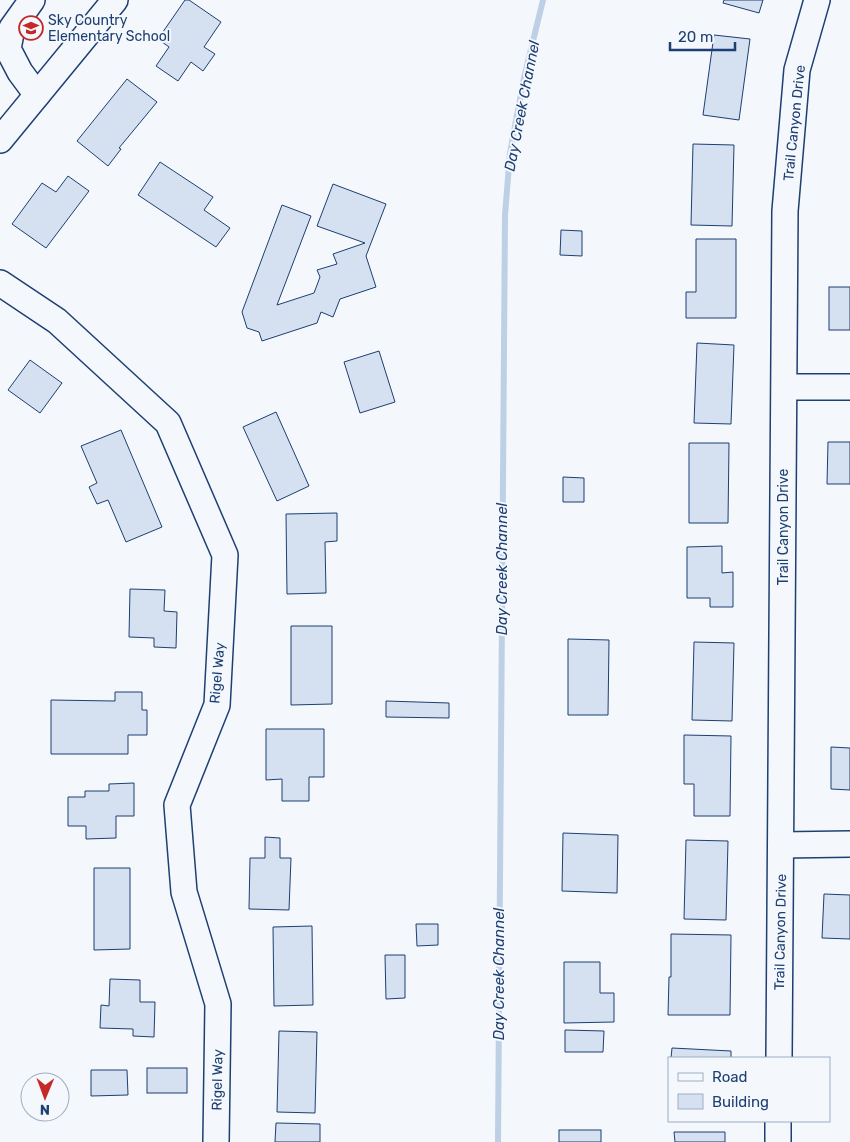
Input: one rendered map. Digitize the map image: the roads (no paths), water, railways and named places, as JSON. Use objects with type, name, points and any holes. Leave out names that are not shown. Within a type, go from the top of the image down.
[{"type":"street","points":[[32,0],[12,28],[8,49],[20,72],[37,95]]},
{"type":"street","points":[[0,140],[115,0]]},
{"type":"street","name":"Trail Canyon Drive","points":[[779,1057],[785,211],[797,70],[817,0]]},
{"type":"street","name":"Rigel Way","points":[[0,283],[57,321],[168,423],[225,555],[217,705],[177,805],[184,892],[218,1004],[216,1142]]},
{"type":"street","points":[[784,387],[850,387]]},
{"type":"street","points":[[781,845],[850,844]]},
{"type":"street","points":[[778,1122],[778,1142]]},
{"type":"waterway","name":"Day Creek Channel","points":[[498,1142],[505,215],[510,153],[524,78],[543,0]]},
{"type":"place","name":"Sky Country Elementary School","points":[[31,28]]}]
